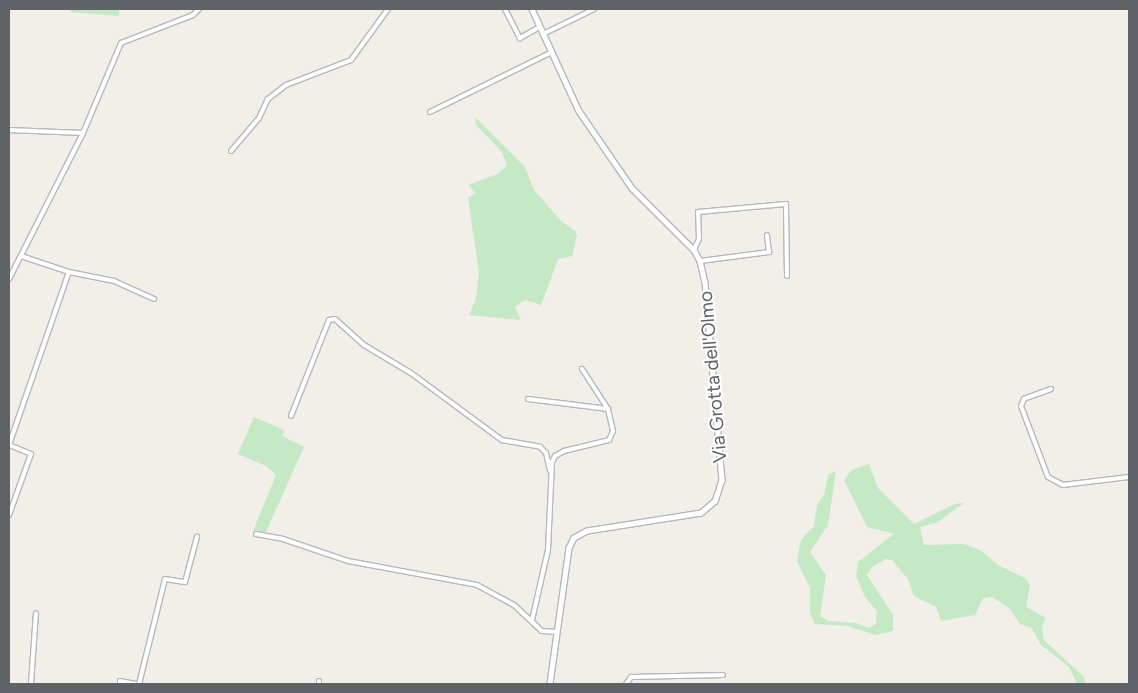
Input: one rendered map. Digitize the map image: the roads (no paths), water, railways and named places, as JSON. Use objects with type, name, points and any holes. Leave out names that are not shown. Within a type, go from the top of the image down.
[{"type":"street","points":[[9,279],[82,132],[121,43],[193,15],[199,9]]},
{"type":"street","points":[[231,151],[259,118],[268,99],[286,85],[351,60],[388,9]]},
{"type":"street","points":[[506,9],[520,38],[540,27]]},
{"type":"street","name":"Via Grotta dell'Olmo","points":[[532,9],[579,111],[632,188],[694,250],[700,261],[705,282],[721,489],[712,506],[696,515],[579,533],[569,548],[550,684]]},
{"type":"street","points":[[543,34],[594,9]]},
{"type":"street","points":[[430,112],[552,52]]},
{"type":"street","points":[[9,130],[82,132]]},
{"type":"street","points":[[694,250],[699,240],[698,212],[786,204],[786,276]]},
{"type":"street","points":[[700,261],[769,252],[767,235]]},
{"type":"street","points":[[21,256],[69,272],[114,281],[154,300]]},
{"type":"street","points":[[9,515],[31,456],[30,452],[9,445],[69,272]]},
{"type":"street","points":[[291,416],[329,320],[335,319],[364,345],[411,373],[502,440],[540,447],[546,453],[550,472],[548,550],[532,620]]},
{"type":"street","points":[[550,472],[555,456],[610,440],[613,431],[608,409],[582,369]]},
{"type":"street","points":[[1051,390],[1024,399],[1021,406],[1048,477],[1063,485],[1129,477]]},
{"type":"street","points":[[528,400],[608,409]]},
{"type":"street","points":[[256,534],[283,539],[348,561],[477,585],[514,605],[542,631],[557,632]]},
{"type":"street","points":[[120,684],[120,681],[138,684],[165,579],[185,582],[197,537]]},
{"type":"street","points":[[31,684],[36,613]]},
{"type":"street","points":[[626,684],[631,677],[723,675]]}]
